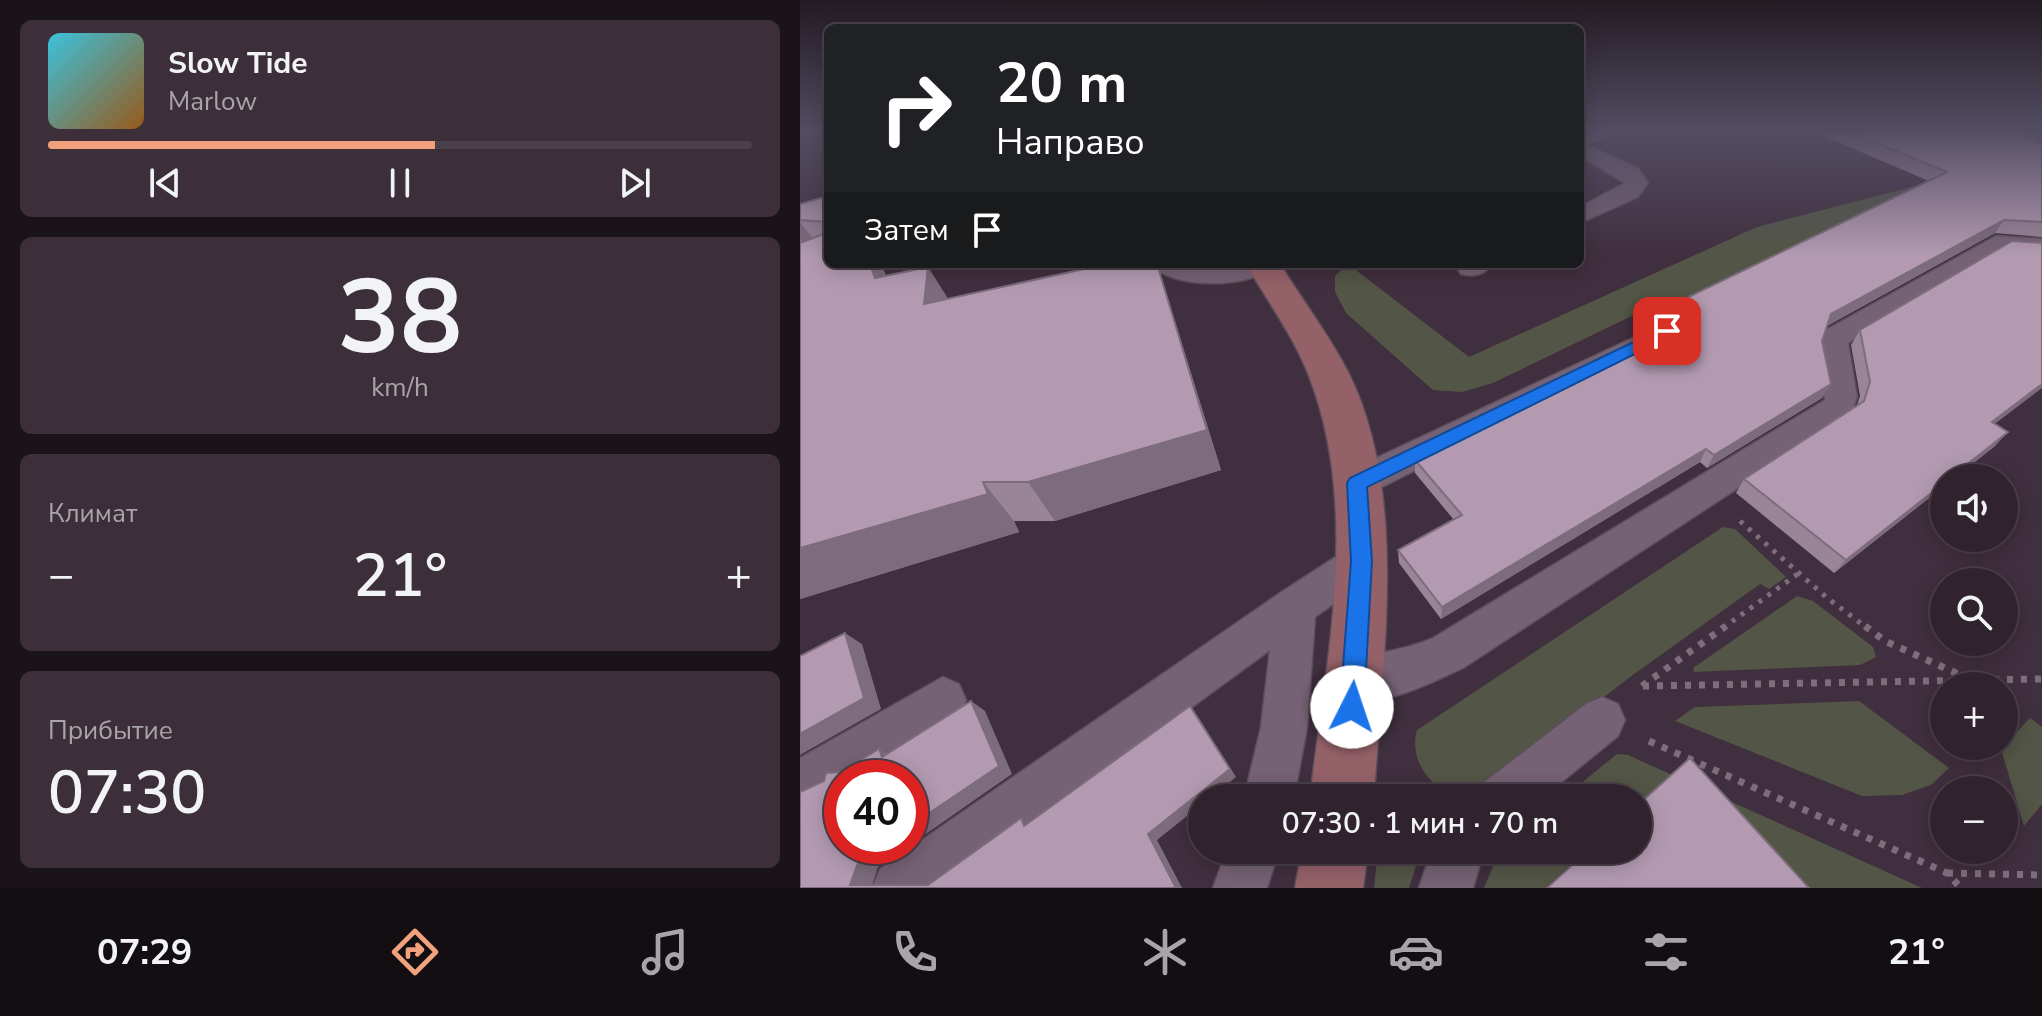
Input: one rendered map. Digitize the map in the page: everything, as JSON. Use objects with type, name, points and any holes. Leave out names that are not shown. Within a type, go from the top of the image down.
[{"type":"street","points":[[1264,268],[1328,373],[1347,426],[1357,483],[1362,561],[1343,784]]},
{"type":"street","points":[[1329,888],[1333,864]]},
{"type":"lane","points":[[1584,214],[1630,192],[1637,183],[1630,173]]},
{"type":"lane","points":[[1354,680],[1408,671],[1448,653],[1840,406],[1843,395],[1830,351],[1834,338],[1996,244],[2042,247]]},
{"type":"lane","points":[[1178,268],[1213,278],[1248,268]]},
{"type":"lane","points":[[1357,483],[1667,331]]},
{"type":"lane","points":[[899,888],[1362,561]]},
{"type":"lane","points":[[1273,784],[1288,689],[1295,606]]},
{"type":"lane","points":[[800,785],[943,700]]},
{"type":"lane","points":[[1521,784],[1602,720]]},
{"type":"lane","points":[[1240,888],[1248,864]]},
{"type":"lane","points":[[1446,888],[1454,864]]},
{"type":"path","points":[[1779,555],[1885,641],[1954,672]]},
{"type":"path","points":[[1799,573],[1642,686],[1602,720],[1947,873],[2042,875]]},
{"type":"path","points":[[2018,679],[2042,679]]},
{"type":"path","points":[[1642,686],[1930,681]]},
{"type":"path","points":[[1947,873],[1961,888]]},
{"type":"green space","points":[[1923,184],[1674,315],[1640,312],[1493,383],[1462,392],[1433,390],[1346,313],[1335,292],[1335,276],[1344,268],[1353,268],[1469,357],[1757,227]]},
{"type":"green space","points":[[1723,527],[1735,529],[1786,577],[1769,589],[1760,584],[1630,677],[1491,784],[1435,784],[1421,767],[1417,755],[1417,730]]},
{"type":"green space","points":[[1797,596],[1813,601],[1873,647],[1876,657],[1860,665],[1694,672],[1693,668]]},
{"type":"green space","points":[[1859,701],[1930,754],[1930,760],[1938,760],[1949,768],[1941,776],[1930,776],[1930,785],[1902,795],[1862,796],[1675,721],[1695,707]]},
{"type":"green space","points":[[2030,718],[2042,727],[2042,804],[2024,826],[2018,806],[2018,776],[2009,776],[2004,760],[2018,760],[2018,731]]},
{"type":"green space","points":[[1617,754],[1628,755],[1922,888],[1753,888],[1663,784],[1652,793],[1652,784],[1580,784]]},
{"type":"green space","points":[[1377,864],[1417,864],[1409,888],[1374,888]]},
{"type":"green space","points":[[1494,864],[1572,864],[1545,888],[1484,888]]},
{"type":"building","points":[[1944,173],[2042,173],[2042,222],[2004,220],[1831,314],[1822,341],[1831,384],[1714,455],[1706,449],[1442,607],[1398,550],[1462,515],[1415,460],[1684,327],[1690,315],[1683,307],[1672,305]]},
{"type":"building","points":[[824,197],[824,222],[800,220],[800,204]]},
{"type":"building","points":[[824,234],[824,268],[871,268],[875,278],[928,268],[924,304],[1089,268],[1158,268],[1207,430],[1028,482],[983,482],[988,494],[800,548],[800,243]]},
{"type":"building","points":[[2012,241],[2042,243],[2042,384],[1992,422],[2008,432],[1968,464],[1930,464],[1930,494],[1846,560],[1744,479],[1864,401],[1870,382],[1860,330]]},
{"type":"building","points":[[845,633],[864,698],[800,734],[800,656]]},
{"type":"building","points":[[971,701],[999,766],[928,814],[928,760],[860,760],[879,749],[882,757]]},
{"type":"building","points":[[1190,706],[1230,769],[1211,784],[1188,784],[1188,802],[1148,834],[1176,888],[800,888],[800,792],[824,781],[824,864],[858,864],[850,885],[928,885],[1021,818],[1024,826]]},
{"type":"building","points":[[1690,758],[1809,888],[1547,888],[1574,864],[1652,864],[1652,792]]},
{"type":"route","points":[[1352,707],[1362,561],[1357,483],[1667,331]]}]
